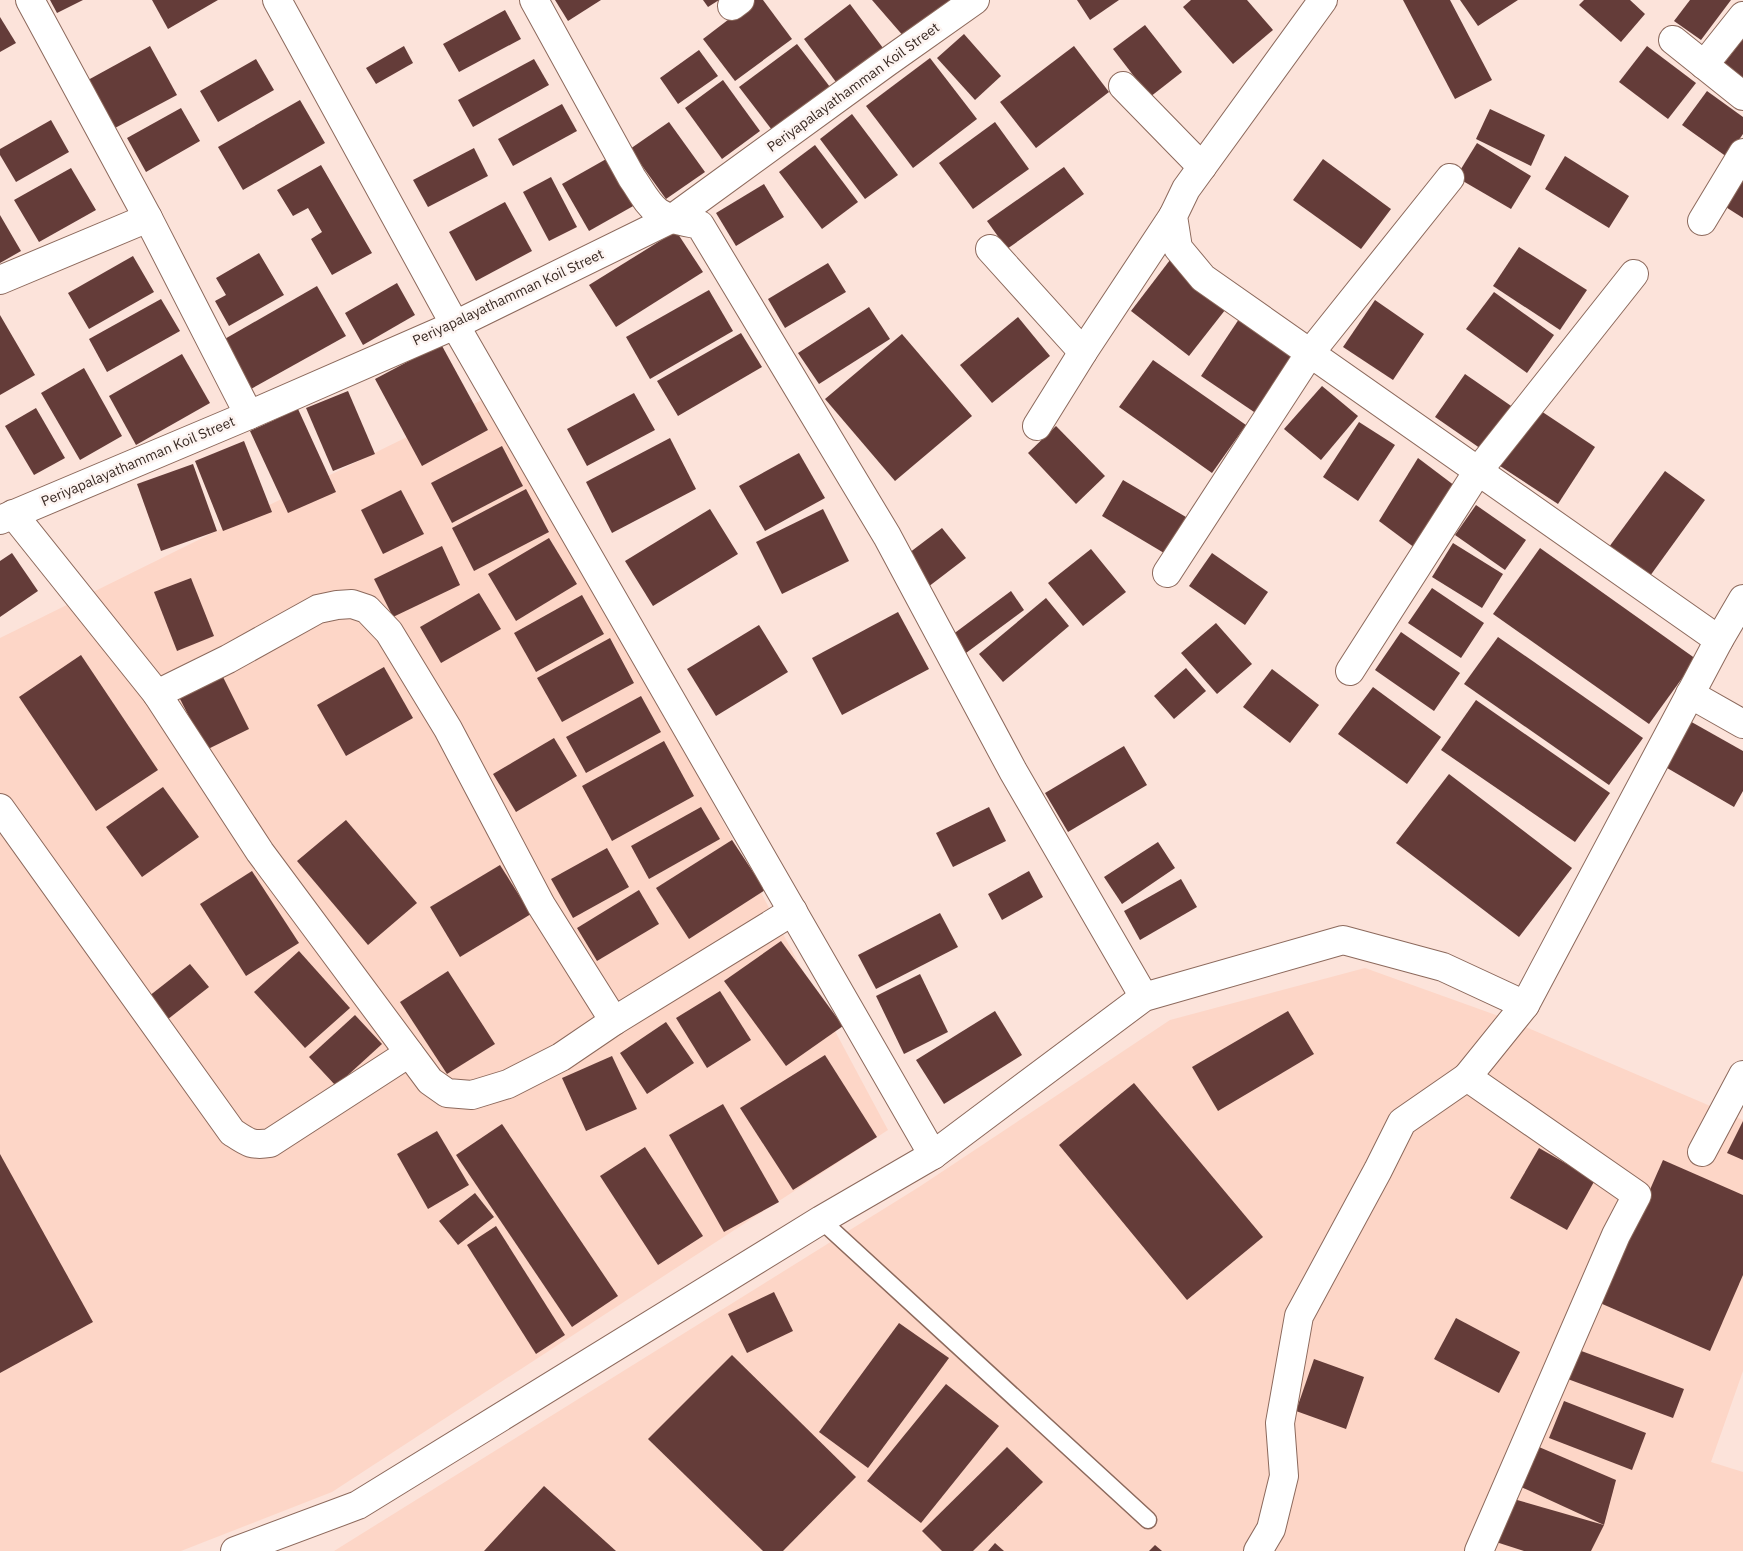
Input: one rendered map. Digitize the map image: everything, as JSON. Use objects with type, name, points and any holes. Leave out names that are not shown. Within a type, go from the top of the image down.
[{"type":"street","points":[[30,0],[148,218],[249,415]]},
{"type":"street","points":[[276,0],[455,325],[932,1155]]},
{"type":"street","points":[[534,0],[632,178],[649,202],[659,212],[700,225],[887,536],[1013,771],[1144,997]]},
{"type":"street","name":"Periyapalayathamman Koil Street","points":[[6,517],[249,415],[455,325],[673,218],[975,0]]},
{"type":"street","points":[[1037,426],[1083,352],[1173,216],[1186,189],[1323,0]]},
{"type":"street","points":[[1704,65],[1743,16]]},
{"type":"street","points":[[1673,40],[1743,96]]},
{"type":"street","points":[[1123,86],[1202,167]]},
{"type":"street","points":[[1702,221],[1743,153]]},
{"type":"street","points":[[1167,573],[1310,353],[1450,178]]},
{"type":"street","points":[[1173,216],[1178,248],[1203,278],[1719,640]]},
{"type":"street","points":[[0,280],[148,218]]},
{"type":"street","points":[[990,249],[1083,352]]},
{"type":"street","points":[[1350,671],[1478,470],[1634,274]]},
{"type":"street","points":[[6,517],[157,694],[260,852],[430,1081],[447,1093],[472,1095],[508,1084],[560,1057],[614,1021],[792,911]]},
{"type":"street","points":[[1258,1551],[1272,1529],[1284,1476],[1280,1423],[1299,1316],[1402,1122],[1467,1077],[1525,1005],[1690,694],[1743,599]]},
{"type":"street","points":[[157,694],[228,659],[318,609],[352,604],[367,608],[388,632],[448,729],[541,905],[614,1021]]},
{"type":"street","points":[[1690,694],[1743,724]]},
{"type":"street","points":[[0,808],[232,1132],[246,1142],[257,1145],[270,1143],[409,1053]]},
{"type":"street","points":[[235,1551],[358,1505],[821,1220],[932,1155],[1144,997],[1343,940],[1443,967],[1525,1005]]},
{"type":"street","points":[[1702,1152],[1743,1076]]},
{"type":"street","points":[[1467,1077],[1637,1195],[1616,1235],[1479,1551]]},
{"type":"lane","points":[[821,1220],[1148,1520]]},
{"type":"shaded area","points":[[494,394],[888,1130],[332,1492],[181,1551],[0,1551],[0,638]]},
{"type":"shaded area","points":[[1365,968],[1507,1019],[1743,1120],[1743,1371],[1711,1462],[1743,1472],[1743,1551],[334,1551],[919,1187],[1170,1020]]},
{"type":"building","points":[[50,0],[83,0],[57,13]]},
{"type":"building","points":[[152,0],[218,0],[168,29]]},
{"type":"building","points":[[555,0],[601,0],[568,21]]},
{"type":"building","points":[[703,0],[719,0],[708,7]]},
{"type":"building","points":[[754,0],[763,0],[792,39],[735,81],[703,39]]},
{"type":"building","points":[[872,0],[950,0],[905,38]]},
{"type":"building","points":[[1077,0],[1119,0],[1090,20]]},
{"type":"building","points":[[1191,0],[1247,0],[1273,30],[1233,64],[1183,7]]},
{"type":"building","points":[[1403,0],[1450,0],[1492,80],[1455,99]]},
{"type":"building","points":[[1460,0],[1518,0],[1478,26]]},
{"type":"building","points":[[1584,0],[1630,0],[1645,14],[1621,42],[1579,5]]},
{"type":"building","points":[[1690,0],[1731,0],[1701,40],[1674,21]]},
{"type":"building","points":[[850,4],[883,48],[836,82],[804,39]]},
{"type":"building","points":[[505,10],[521,39],[459,72],[443,44]]},
{"type":"building","points":[[0,17],[16,43],[0,52]]},
{"type":"building","points":[[1145,25],[1182,72],[1150,97],[1113,49]]},
{"type":"building","points":[[964,34],[1001,76],[975,100],[937,58]]},
{"type":"building","points":[[1743,39],[1743,82],[1722,66]]},
{"type":"building","points":[[797,44],[830,87],[772,130],[739,87]]},
{"type":"building","points":[[150,46],[177,95],[115,128],[88,80]]},
{"type":"building","points":[[404,46],[413,63],[376,84],[366,68]]},
{"type":"building","points":[[1074,46],[1109,92],[1036,148],[1000,102]]},
{"type":"building","points":[[1647,46],[1696,83],[1668,119],[1619,82]]},
{"type":"building","points":[[699,50],[718,76],[678,104],[660,78]]},
{"type":"building","points":[[930,58],[977,119],[913,168],[866,106]]},
{"type":"building","points":[[256,59],[274,90],[218,122],[200,91]]},
{"type":"building","points":[[534,59],[549,85],[473,127],[458,100]]},
{"type":"building","points":[[723,80],[760,131],[722,159],[685,108]]},
{"type":"building","points":[[1707,91],[1743,117],[1743,134],[1727,157],[1682,125]]},
{"type":"building","points":[[300,100],[325,143],[243,190],[218,147]]},
{"type":"building","points":[[562,104],[577,131],[513,166],[498,139]]},
{"type":"building","points":[[181,108],[200,141],[146,172],[127,138]]},
{"type":"building","points":[[1490,109],[1545,135],[1531,166],[1476,139]]},
{"type":"building","points":[[852,114],[898,175],[865,199],[820,139]]},
{"type":"building","points":[[51,120],[69,152],[16,182],[0,155],[0,149]]},
{"type":"building","points":[[669,122],[705,172],[666,199],[630,149]]},
{"type":"building","points":[[995,122],[1029,169],[973,209],[939,163]]},
{"type":"building","points":[[1477,143],[1531,176],[1511,209],[1456,177]]},
{"type":"building","points":[[815,145],[858,202],[822,229],[779,172]]},
{"type":"building","points":[[474,148],[488,176],[428,207],[413,180]]},
{"type":"building","points":[[1565,156],[1629,196],[1609,228],[1545,189]]},
{"type":"building","points":[[608,158],[635,205],[589,231],[562,184]]},
{"type":"building","points":[[1323,159],[1391,209],[1361,249],[1293,200]]},
{"type":"building","points":[[321,165],[372,253],[332,275],[311,239],[322,232],[308,208],[293,216],[277,190]]},
{"type":"building","points":[[1064,167],[1084,194],[1007,249],[987,221]]},
{"type":"building","points":[[71,168],[96,210],[39,242],[14,200]]},
{"type":"building","points":[[1743,170],[1743,218],[1721,204]]},
{"type":"building","points":[[551,177],[577,227],[549,241],[523,192]]},
{"type":"building","points":[[764,184],[784,217],[736,246],[716,213]]},
{"type":"building","points":[[505,202],[532,251],[476,281],[449,232]]},
{"type":"building","points":[[0,215],[21,251],[0,263]]},
{"type":"building","points":[[676,231],[703,272],[616,327],[589,285]]},
{"type":"building","points":[[1519,247],[1587,290],[1560,330],[1493,286]]},
{"type":"building","points":[[259,253],[284,295],[229,326],[215,301],[226,295],[216,278]]},
{"type":"building","points":[[133,256],[154,292],[89,329],[68,293]]},
{"type":"building","points":[[1170,260],[1229,305],[1189,356],[1131,311]]},
{"type":"building","points":[[828,263],[846,292],[785,328],[768,299]]},
{"type":"building","points":[[397,283],[415,315],[363,345],[345,313]]},
{"type":"building","points":[[317,286],[346,336],[251,389],[223,340]]},
{"type":"building","points":[[709,290],[733,331],[650,379],[626,337]]},
{"type":"building","points":[[1494,292],[1554,335],[1527,373],[1466,329]]},
{"type":"building","points":[[161,299],[180,331],[107,372],[89,339]]},
{"type":"building","points":[[1375,300],[1424,334],[1393,380],[1343,347]]},
{"type":"building","points":[[869,307],[890,339],[819,384],[798,353]]},
{"type":"building","points":[[0,315],[35,375],[0,395]]},
{"type":"building","points":[[1018,317],[1050,356],[992,403],[960,365]]},
{"type":"building","points":[[1239,319],[1296,356],[1257,414],[1201,376]]},
{"type":"building","points":[[741,333],[762,367],[678,416],[657,381]]},
{"type":"building","points":[[902,334],[972,416],[895,481],[825,399]]},
{"type":"building","points":[[441,344],[488,430],[422,466],[375,379]]},
{"type":"building","points":[[182,354],[210,403],[136,445],[109,396]]},
{"type":"building","points":[[1153,360],[1246,425],[1212,473],[1119,407]]},
{"type":"building","points":[[84,368],[122,436],[80,460],[41,393]]},
{"type":"building","points":[[1465,374],[1517,410],[1487,453],[1435,417]]},
{"type":"building","points":[[1322,386],[1358,416],[1321,460],[1284,429]]},
{"type":"building","points":[[348,391],[375,454],[333,471],[306,408]]},
{"type":"building","points":[[634,393],[655,430],[587,466],[567,429]]},
{"type":"building","points":[[36,408],[65,458],[34,475],[5,426]]},
{"type":"building","points":[[298,409],[336,492],[288,513],[250,431]]},
{"type":"building","points":[[1538,409],[1595,447],[1558,504],[1500,466]]},
{"type":"building","points":[[1359,422],[1395,445],[1358,501],[1323,477]]},
{"type":"building","points":[[1056,426],[1105,476],[1076,504],[1028,453]]},
{"type":"building","points":[[670,438],[696,489],[612,533],[586,482]]},
{"type":"building","points":[[244,441],[272,512],[223,531],[195,461]]},
{"type":"building","points":[[502,446],[523,486],[452,523],[431,483]]},
{"type":"building","points":[[799,453],[825,498],[765,531],[739,486]]},
{"type":"building","points":[[1418,458],[1463,492],[1419,551],[1379,521]]},
{"type":"building","points":[[193,464],[217,531],[161,551],[137,484]]},
{"type":"building","points":[[1665,471],[1705,500],[1650,576],[1609,547]]},
{"type":"building","points":[[1123,480],[1186,517],[1164,553],[1102,516]]},
{"type":"building","points":[[526,489],[549,532],[474,571],[452,528]]},
{"type":"building","points":[[401,490],[424,534],[383,554],[361,510]]},
{"type":"building","points":[[1476,505],[1526,540],[1505,570],[1455,535]]},
{"type":"building","points":[[710,509],[738,554],[653,606],[625,561]]},
{"type":"building","points":[[823,509],[849,561],[782,594],[756,542]]},
{"type":"building","points":[[942,528],[966,558],[928,587],[905,556]]},
{"type":"building","points":[[549,538],[577,584],[516,621],[488,574]]},
{"type":"building","points":[[1453,543],[1503,574],[1482,608],[1432,577]]},
{"type":"building","points":[[442,546],[460,585],[393,617],[374,579]]},
{"type":"building","points":[[1540,548],[1696,659],[1649,724],[1493,614]]},
{"type":"building","points":[[1091,549],[1126,592],[1083,626],[1048,583]]},
{"type":"building","points":[[12,553],[38,591],[0,617],[0,561]]},
{"type":"building","points":[[1212,553],[1268,592],[1245,625],[1189,586]]},
{"type":"building","points":[[191,578],[214,636],[177,651],[154,592]]},
{"type":"building","points":[[1432,588],[1484,623],[1461,658],[1408,623]]},
{"type":"building","points":[[1011,591],[1024,610],[966,653],[952,635]]},
{"type":"building","points":[[479,593],[501,629],[441,663],[420,627]]},
{"type":"building","points":[[582,595],[604,634],[536,672],[514,633]]},
{"type":"building","points":[[1046,598],[1069,626],[1003,682],[979,654]]},
{"type":"building","points":[[898,612],[929,669],[842,715],[812,658]]},
{"type":"building","points":[[1216,623],[1252,664],[1217,694],[1181,653]]},
{"type":"building","points":[[759,625],[788,672],[716,716],[687,669]]},
{"type":"building","points":[[1401,632],[1460,673],[1434,711],[1375,670]]},
{"type":"building","points":[[1498,637],[1643,738],[1609,785],[1464,684]]},
{"type":"building","points":[[610,638],[634,683],[562,722],[537,678]]},
{"type":"building","points":[[81,655],[158,770],[96,811],[19,697]]},
{"type":"building","points":[[384,667],[413,718],[346,756],[317,705]]},
{"type":"building","points":[[1186,668],[1206,691],[1174,719],[1154,696]]},
{"type":"building","points":[[1272,669],[1319,705],[1290,743],[1243,707]]},
{"type":"building","points":[[222,675],[249,729],[206,750],[179,697]]},
{"type":"building","points":[[1373,687],[1441,737],[1407,784],[1338,734]]},
{"type":"building","points":[[641,696],[661,732],[586,773],[566,737]]},
{"type":"building","points":[[1476,700],[1610,793],[1575,842],[1441,750]]},
{"type":"building","points":[[1688,720],[1743,751],[1743,791],[1734,807],[1662,765]]},
{"type":"building","points":[[554,738],[577,776],[516,812],[493,774]]},
{"type":"building","points":[[664,741],[694,796],[612,841],[582,786]]},
{"type":"building","points":[[1124,746],[1147,785],[1068,832],[1045,793]]},
{"type":"building","points":[[1449,774],[1572,868],[1519,937],[1396,843]]},
{"type":"building","points":[[163,787],[199,837],[142,877],[106,827]]},
{"type":"building","points":[[701,807],[720,839],[649,879],[631,846]]},
{"type":"building","points":[[989,807],[1006,841],[953,867],[936,833]]},
{"type":"building","points":[[346,820],[417,903],[368,945],[297,861]]},
{"type":"building","points":[[732,840],[765,890],[689,939],[656,888]]},
{"type":"building","points":[[1158,842],[1175,868],[1122,904],[1104,877]]},
{"type":"building","points":[[607,848],[629,887],[573,918],[551,879]]},
{"type":"building","points":[[500,865],[531,914],[460,957],[430,907]]},
{"type":"building","points":[[252,871],[299,943],[246,976],[200,904]]},
{"type":"building","points":[[1029,871],[1043,897],[1002,920],[988,894]]},
{"type":"building","points":[[1181,879],[1197,907],[1140,940],[1124,911]]},
{"type":"building","points":[[639,890],[659,924],[597,961],[577,928]]},
{"type":"building","points":[[940,913],[958,947],[876,989],[858,955]]},
{"type":"building","points":[[781,941],[843,1026],[786,1066],[724,981]]},
{"type":"building","points":[[299,951],[350,1008],[305,1048],[254,992]]},
{"type":"building","points":[[190,964],[209,987],[163,1023],[144,1000]]},
{"type":"building","points":[[448,971],[495,1044],[447,1074],[400,1002]]},
{"type":"building","points":[[920,974],[948,1032],[904,1054],[876,996]]},
{"type":"building","points":[[720,991],[751,1040],[707,1068],[676,1018]]},
{"type":"building","points":[[995,1011],[1022,1055],[944,1104],[916,1060]]},
{"type":"building","points":[[1288,1011],[1314,1054],[1218,1111],[1192,1067]]},
{"type":"building","points":[[355,1015],[382,1044],[336,1086],[309,1057]]},
{"type":"building","points":[[666,1022],[694,1063],[647,1094],[620,1053]]},
{"type":"building","points":[[825,1055],[877,1137],[793,1190],[740,1108]]},
{"type":"building","points":[[612,1056],[637,1109],[586,1131],[562,1078]]},
{"type":"building","points":[[1134,1083],[1263,1237],[1187,1300],[1059,1145]]},
{"type":"building","points":[[723,1104],[779,1202],[724,1232],[669,1135]]},
{"type":"building","points":[[1743,1121],[1743,1160],[1727,1153]]},
{"type":"building","points":[[502,1124],[618,1296],[572,1327],[456,1155]]},
{"type":"building","points":[[437,1131],[469,1185],[428,1209],[397,1154]]},
{"type":"building","points":[[645,1147],[703,1236],[658,1265],[600,1176]]},
{"type":"building","points":[[1539,1148],[1595,1180],[1567,1230],[1510,1198]]},
{"type":"building","points":[[0,1154],[93,1322],[0,1373]]},
{"type":"building","points":[[1663,1160],[1743,1195],[1743,1275],[1710,1351],[1600,1303]]},
{"type":"building","points":[[475,1193],[494,1217],[458,1245],[439,1221]]},
{"type":"building","points":[[496,1226],[565,1335],[536,1354],[467,1245]]},
{"type":"building","points":[[774,1292],[793,1331],[747,1353],[728,1314]]},
{"type":"building","points":[[1456,1318],[1520,1352],[1499,1393],[1434,1359]]},
{"type":"building","points":[[899,1323],[949,1358],[868,1468],[819,1432]]},
{"type":"building","points":[[1576,1349],[1684,1389],[1673,1418],[1565,1378]]},
{"type":"building","points":[[732,1355],[856,1477],[783,1551],[763,1551],[648,1439]]},
{"type":"building","points":[[1314,1359],[1364,1377],[1346,1429],[1296,1411]]},
{"type":"building","points":[[946,1384],[999,1426],[921,1523],[867,1481]]},
{"type":"building","points":[[1564,1401],[1646,1433],[1632,1470],[1549,1438]]},
{"type":"building","points":[[1007,1447],[1043,1482],[973,1551],[942,1551],[922,1531]]},
{"type":"building","points":[[1539,1447],[1616,1480],[1604,1525],[1521,1487]]},
{"type":"building","points":[[544,1486],[616,1551],[484,1551]]},
{"type":"building","points":[[1510,1498],[1604,1525],[1591,1551],[1524,1551],[1496,1542]]},
{"type":"building","points":[[995,1543],[1004,1551],[988,1551]]},
{"type":"building","points":[[1155,1545],[1162,1551],[1149,1551]]}]
